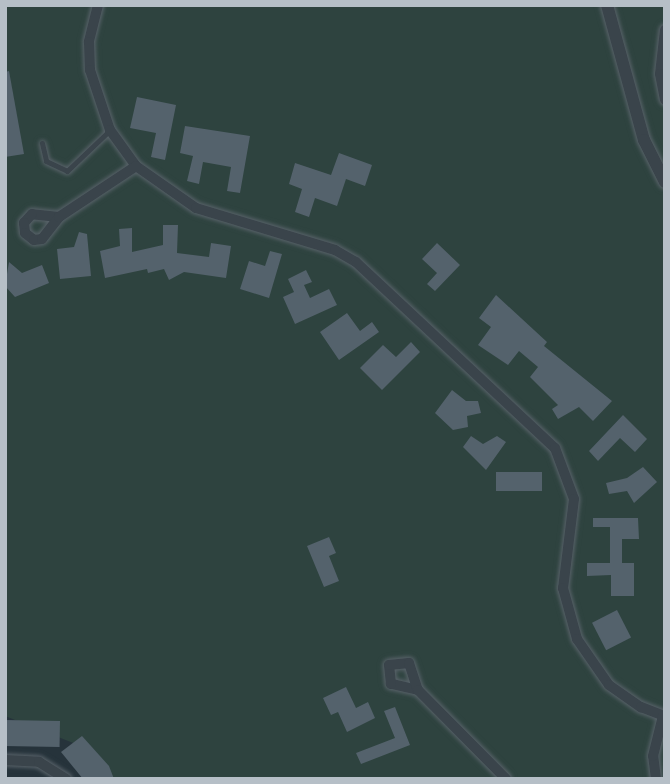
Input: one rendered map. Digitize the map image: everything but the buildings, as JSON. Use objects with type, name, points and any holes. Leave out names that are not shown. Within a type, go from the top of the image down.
[{"type":"street","points":[[98,5],[89,42],[90,70],[110,130],[136,166],[196,208],[335,250],[356,262],[541,433],[564,464],[574,499],[563,588],[577,639],[609,685],[641,707],[664,716],[653,755],[656,779]]},
{"type":"street","points":[[607,5],[640,129],[665,182]]},
{"type":"street","points":[[665,30],[660,74],[665,100]]},
{"type":"street","points":[[59,217],[136,166]]},
{"type":"street","points":[[418,690],[506,779]]},
{"type":"street","points":[[5,760],[39,762],[66,779]]},
{"type":"lane","points":[[42,143],[46,161],[67,171],[110,130]]},
{"type":"green space","points":[[5,5],[665,5],[665,779],[106,779],[96,752],[5,716]]}]
